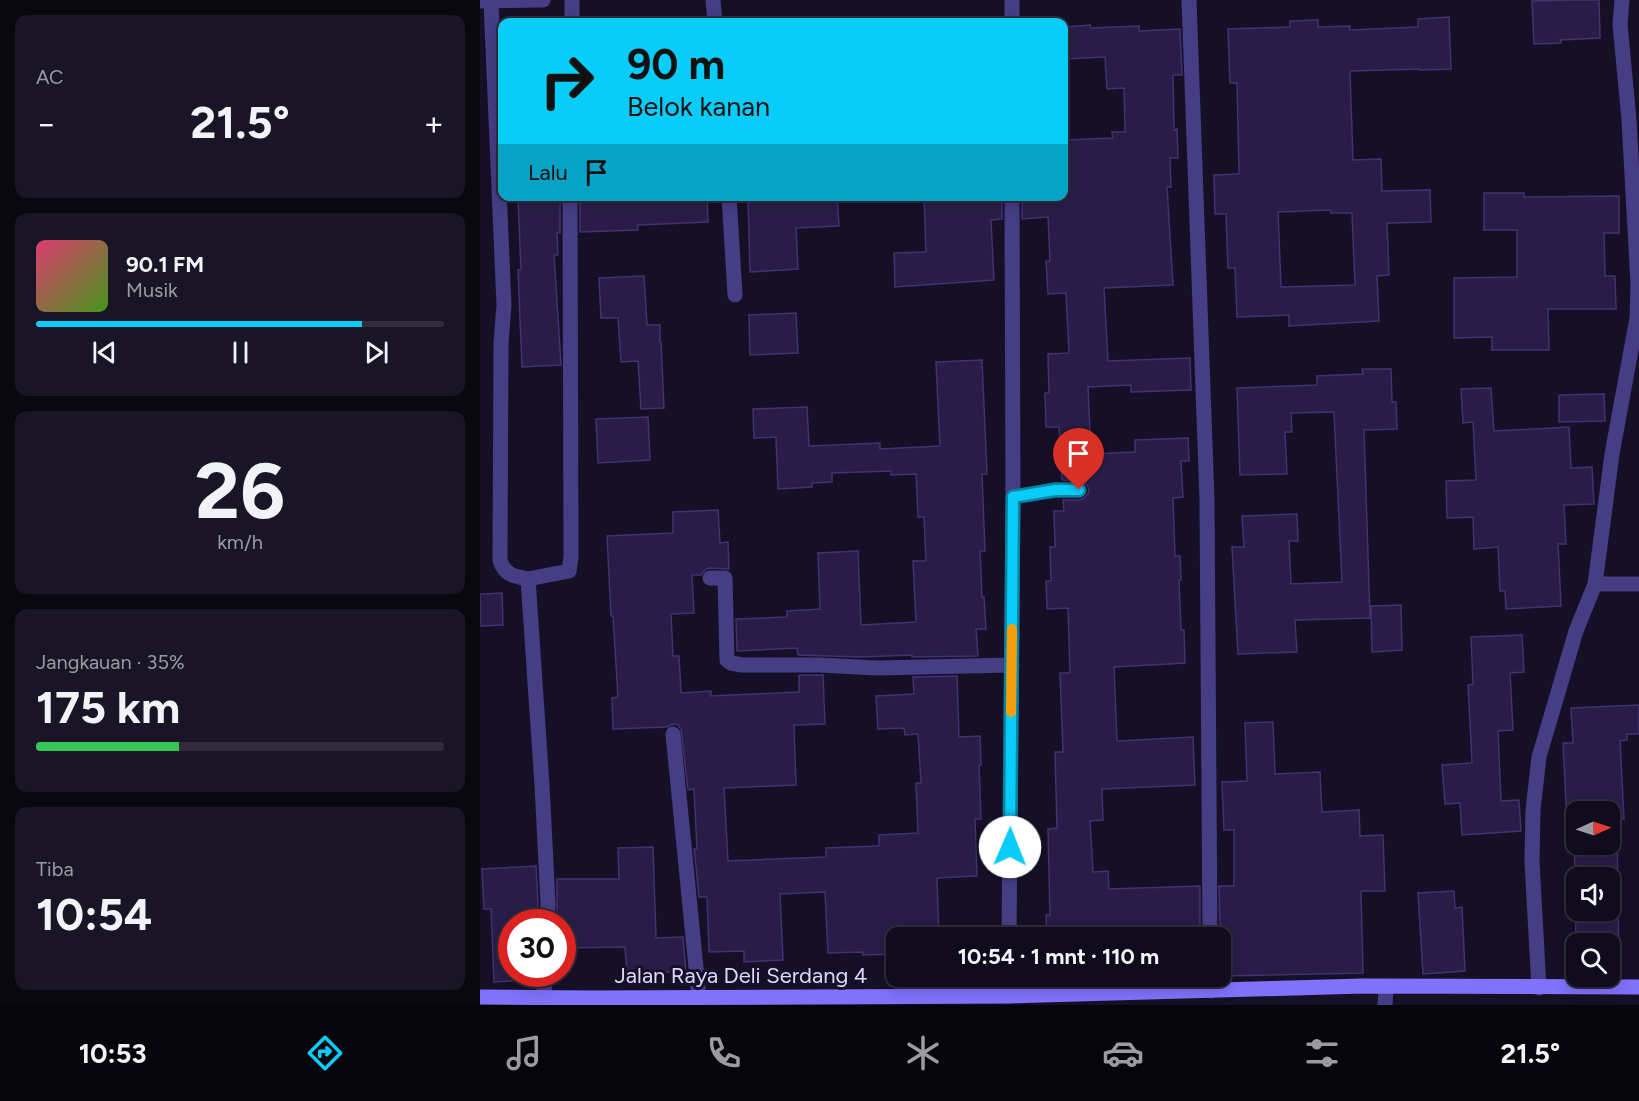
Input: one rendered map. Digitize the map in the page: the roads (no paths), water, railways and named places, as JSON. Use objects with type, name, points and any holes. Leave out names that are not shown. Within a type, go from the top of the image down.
[{"type":"street","points":[[480,1],[543,0]]},
{"type":"street","points":[[572,0],[572,18]]},
{"type":"street","points":[[713,0],[715,18]]},
{"type":"street","points":[[1012,0],[1012,18]]},
{"type":"street","points":[[1189,0],[1207,500],[1210,927]]},
{"type":"street","points":[[1539,988],[1532,862],[1533,810],[1539,757],[1576,631],[1595,584],[1614,444],[1637,318],[1638,284],[1629,120],[1620,24],[1622,0]]},
{"type":"street","points":[[491,1],[498,165]]},
{"type":"street","points":[[500,201],[504,305],[501,343],[500,560],[502,568],[509,574],[528,579],[569,571],[571,557],[570,201]]},
{"type":"street","points":[[729,201],[735,295]]},
{"type":"street","points":[[1009,927],[1013,497],[1012,201]]},
{"type":"street","points":[[1013,497],[1055,490],[1079,490]]},
{"type":"street","points":[[710,578],[726,578],[727,660],[731,663],[878,668],[1012,665]]},
{"type":"street","points":[[528,579],[548,909]]},
{"type":"street","points":[[1595,584],[1639,584]]},
{"type":"street","points":[[673,734],[699,998]]},
{"type":"street","name":"Jalan Raya Deli Serdang 4","points":[[1231,984],[1639,987]]},
{"type":"street","points":[[544,987],[544,998]]},
{"type":"street","points":[[1009,987],[1009,996]]},
{"type":"street","name":"Jalan Raya Deli Serdang 4","points":[[480,997],[628,1002],[699,998],[1009,996],[1160,987]]},
{"type":"street","points":[[1384,987],[1385,1005]]}]
